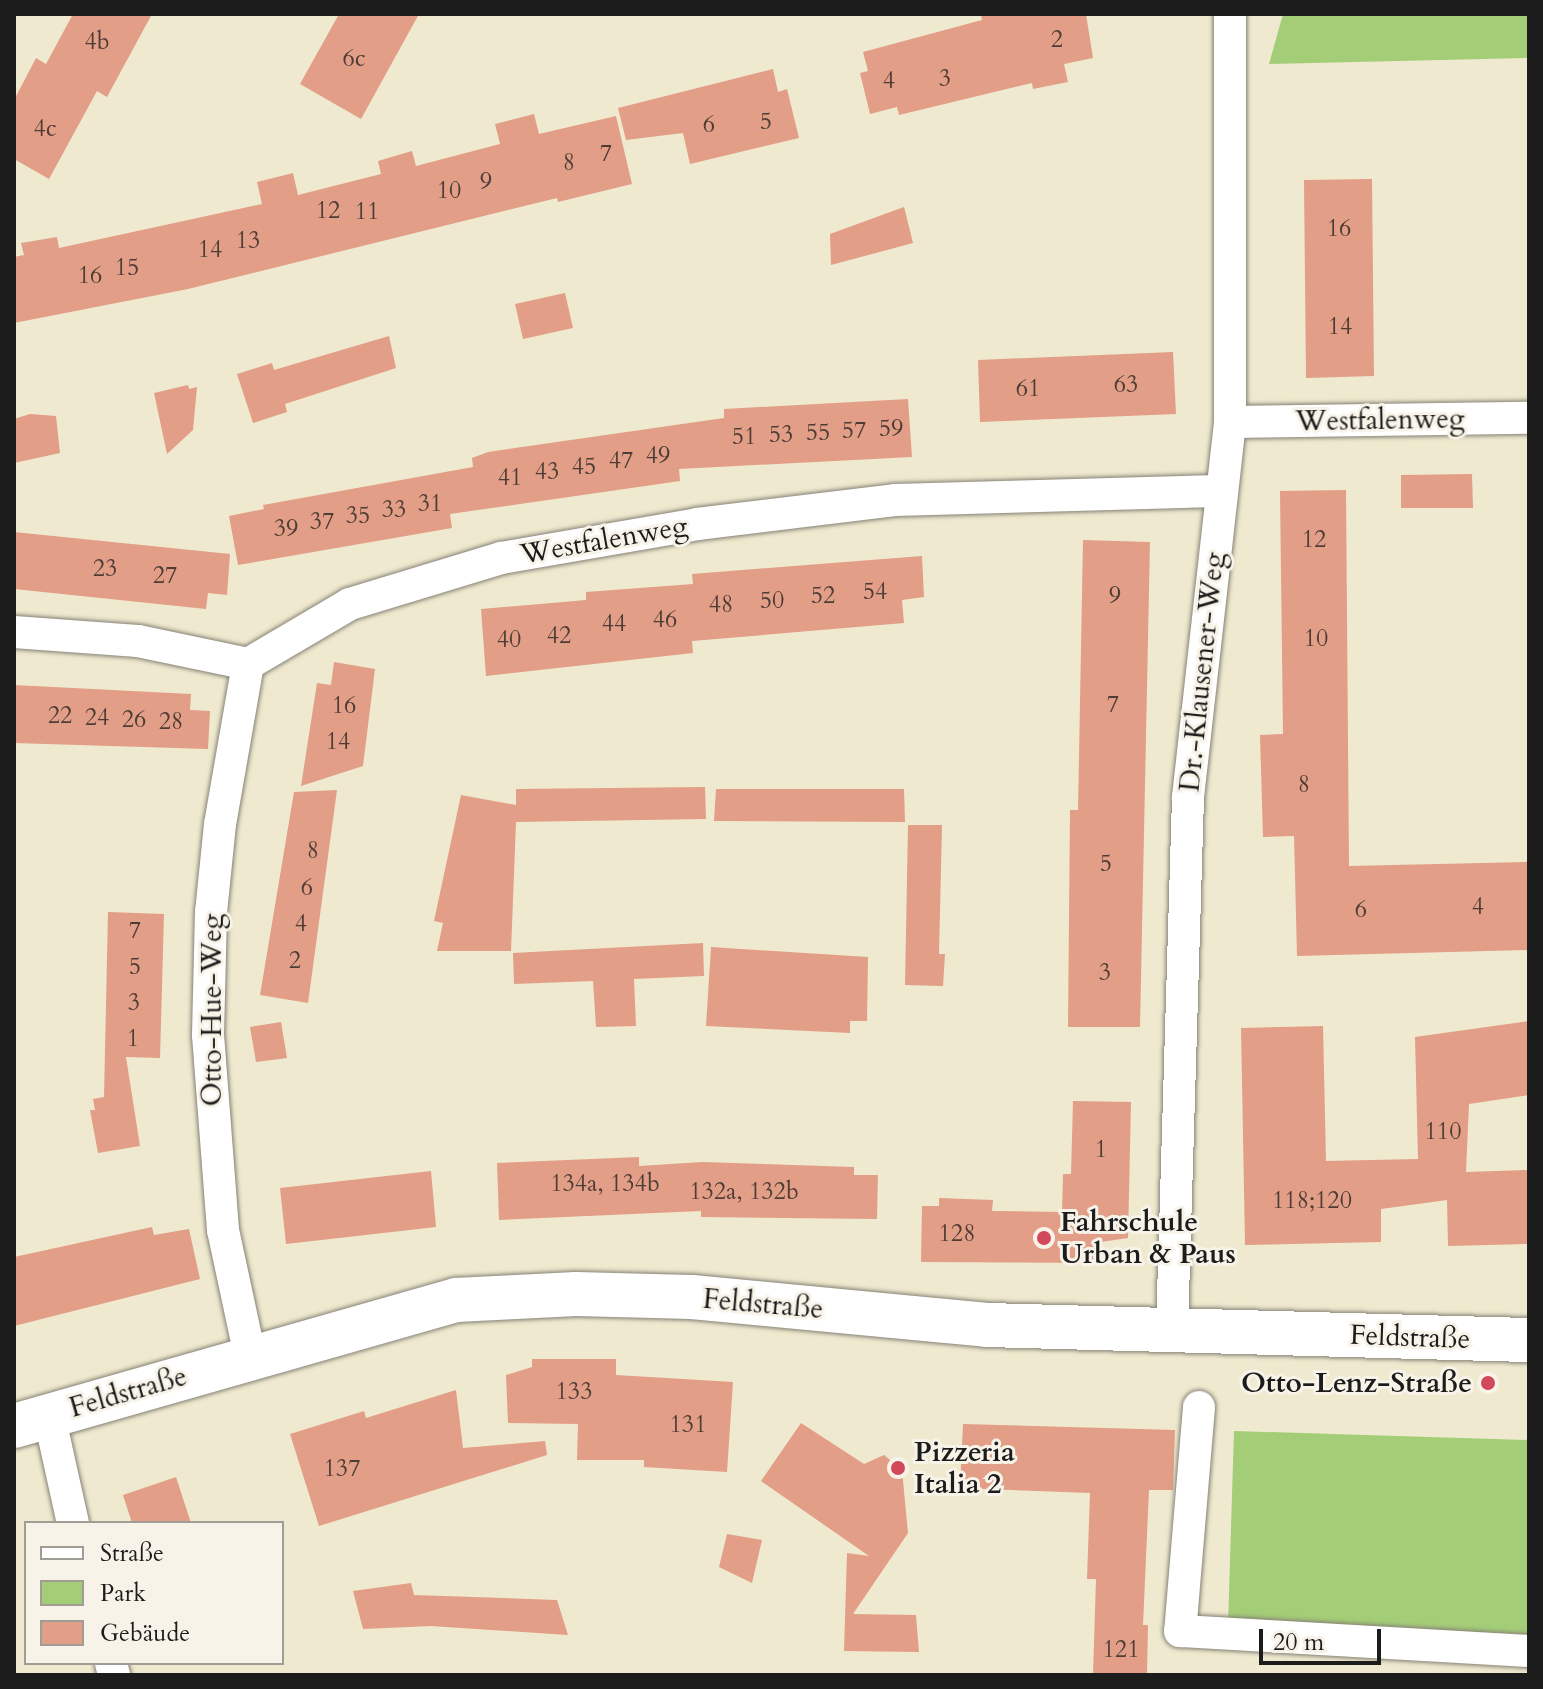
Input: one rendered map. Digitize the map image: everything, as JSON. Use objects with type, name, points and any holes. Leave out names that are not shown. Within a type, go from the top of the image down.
[{"type":"main road","name":"Feldstraße","points":[[32,1420],[456,1300],[576,1294],[692,1297],[987,1325],[1529,1340]]},
{"type":"street","name":"Dr.-Klausener-Weg","points":[[1172,1330],[1188,797],[1230,422],[1230,14]]},
{"type":"street","points":[[1229,50],[1249,14]]},
{"type":"street","name":"Westfalenweg","points":[[1230,422],[1529,418]]},
{"type":"street","name":"Westfalenweg","points":[[248,664],[350,604],[501,558],[697,524],[895,500],[1220,491]]},
{"type":"street","points":[[14,632],[138,641],[248,664]]},
{"type":"street","name":"Otto-Hue-Weg","points":[[248,664],[220,824],[211,912],[208,1035],[223,1230],[250,1356]]},
{"type":"street","points":[[1199,1407],[1180,1631],[1529,1651]]},
{"type":"street","points":[[32,1420],[72,1521]]},
{"type":"green space","points":[[1283,14],[1529,14],[1529,58],[1269,64]]},
{"type":"green space","points":[[1234,1431],[1529,1440],[1529,1634],[1228,1626]]},
{"type":"building","points":[[73,14],[152,14],[107,97],[97,91],[49,179],[14,159],[14,100],[36,58],[46,64]]},
{"type":"building","points":[[339,14],[419,14],[361,119],[300,84]]},
{"type":"building","points":[[981,14],[1086,14],[1093,58],[1064,64],[1068,82],[1033,89],[1032,83],[899,115],[897,107],[870,114],[860,73],[868,71],[863,52],[982,20]]},
{"type":"building","points":[[773,69],[778,92],[787,89],[799,138],[690,164],[683,133],[626,140],[618,108]]},
{"type":"building","points":[[534,114],[539,134],[616,116],[632,184],[558,202],[557,198],[188,289],[14,323],[14,257],[24,255],[21,243],[57,237],[59,248],[262,204],[257,182],[293,173],[298,195],[381,174],[378,161],[412,151],[416,166],[500,144],[495,124]]},
{"type":"building","points":[[1372,179],[1374,376],[1306,378],[1304,180]]},
{"type":"building","points":[[904,207],[913,243],[831,265],[830,234]]},
{"type":"building","points":[[565,293],[573,328],[523,339],[515,304]]},
{"type":"building","points":[[389,336],[396,368],[285,404],[287,412],[253,423],[237,374],[272,363],[274,370]]},
{"type":"building","points":[[1173,352],[1176,414],[980,422],[978,360]]},
{"type":"building","points":[[188,385],[189,389],[197,387],[193,430],[167,454],[154,393]]},
{"type":"building","points":[[908,399],[912,457],[679,469],[680,481],[450,514],[452,528],[238,565],[229,516],[264,509],[263,505],[473,467],[472,458],[488,452],[724,418],[724,409]]},
{"type":"building","points":[[30,414],[56,416],[60,453],[14,463],[14,419]]},
{"type":"building","points":[[1472,474],[1473,508],[1401,508],[1401,475]]},
{"type":"building","points":[[1346,490],[1349,866],[1529,862],[1529,950],[1297,956],[1294,836],[1263,837],[1260,735],[1283,734],[1280,491]]},
{"type":"building","points":[[14,532],[230,554],[227,595],[208,593],[206,609],[14,589]]},
{"type":"building","points":[[1083,540],[1150,542],[1140,1027],[1068,1027],[1070,810],[1078,810]]},
{"type":"building","points":[[922,556],[924,597],[902,600],[904,623],[692,641],[693,653],[486,676],[481,609],[586,600],[586,592],[693,584],[692,574]]},
{"type":"building","points":[[334,662],[375,669],[363,766],[301,786],[317,683],[331,685]]},
{"type":"building","points":[[14,685],[191,694],[190,710],[210,711],[208,749],[14,743]]},
{"type":"building","points":[[705,787],[706,819],[516,822],[511,951],[437,951],[443,923],[434,921],[461,795],[516,805],[516,789]]},
{"type":"building","points":[[716,789],[904,789],[905,822],[714,821]]},
{"type":"building","points":[[337,790],[308,1003],[260,995],[294,792]]},
{"type":"building","points":[[908,825],[942,825],[939,954],[945,954],[943,986],[905,985]]},
{"type":"building","points":[[108,912],[164,914],[160,1058],[126,1057],[140,1146],[98,1153],[90,1110],[95,1110],[93,1099],[104,1097]]},
{"type":"building","points":[[703,943],[704,976],[634,979],[636,1026],[596,1027],[593,981],[514,984],[513,953]]},
{"type":"building","points":[[711,947],[868,957],[867,1021],[850,1021],[850,1033],[706,1026]]},
{"type":"building","points":[[1529,1021],[1529,1095],[1469,1104],[1466,1172],[1529,1170],[1529,1244],[1448,1246],[1447,1200],[1381,1209],[1381,1242],[1245,1245],[1241,1028],[1323,1026],[1326,1161],[1418,1159],[1415,1037]]},
{"type":"building","points":[[281,1022],[287,1058],[256,1062],[250,1027]]},
{"type":"building","points":[[1073,1101],[1131,1102],[1128,1238],[1094,1243],[1094,1263],[921,1262],[922,1206],[939,1206],[939,1198],[993,1200],[992,1211],[1062,1212],[1063,1174],[1071,1174]]},
{"type":"building","points":[[639,1157],[639,1166],[702,1162],[854,1167],[854,1175],[878,1175],[877,1219],[701,1217],[701,1211],[499,1220],[497,1163]]},
{"type":"building","points":[[431,1171],[436,1227],[286,1244],[280,1188]]},
{"type":"building","points":[[152,1227],[154,1235],[189,1229],[200,1279],[14,1326],[14,1257]]},
{"type":"building","points":[[532,1359],[616,1359],[616,1375],[733,1382],[727,1472],[644,1467],[644,1460],[577,1460],[578,1424],[508,1423],[506,1375],[532,1367]]},
{"type":"building","points":[[456,1390],[463,1448],[545,1441],[547,1455],[319,1526],[290,1434],[364,1411],[366,1418]]},
{"type":"building","points":[[801,1423],[864,1464],[884,1455],[902,1470],[908,1533],[853,1614],[916,1615],[919,1652],[844,1651],[847,1553],[869,1556],[761,1481]]},
{"type":"building","points":[[963,1424],[1175,1430],[1173,1490],[1149,1490],[1143,1625],[1148,1625],[1147,1675],[1093,1675],[1096,1579],[1087,1579],[1090,1493],[960,1488]]},
{"type":"building","points":[[176,1477],[190,1521],[131,1521],[123,1495]]},
{"type":"building","points":[[727,1534],[762,1540],[752,1583],[719,1567]]},
{"type":"building","points":[[411,1583],[414,1595],[557,1600],[568,1635],[431,1626],[363,1629],[353,1591]]},
{"type":"place","name":"Fahrschule Urban & Paus","points":[[1044,1238]]},
{"type":"place","name":"Otto-Lenz-Straße","points":[[1488,1383]]},
{"type":"place","name":"Pizzeria Italia 2","points":[[898,1468]]}]
